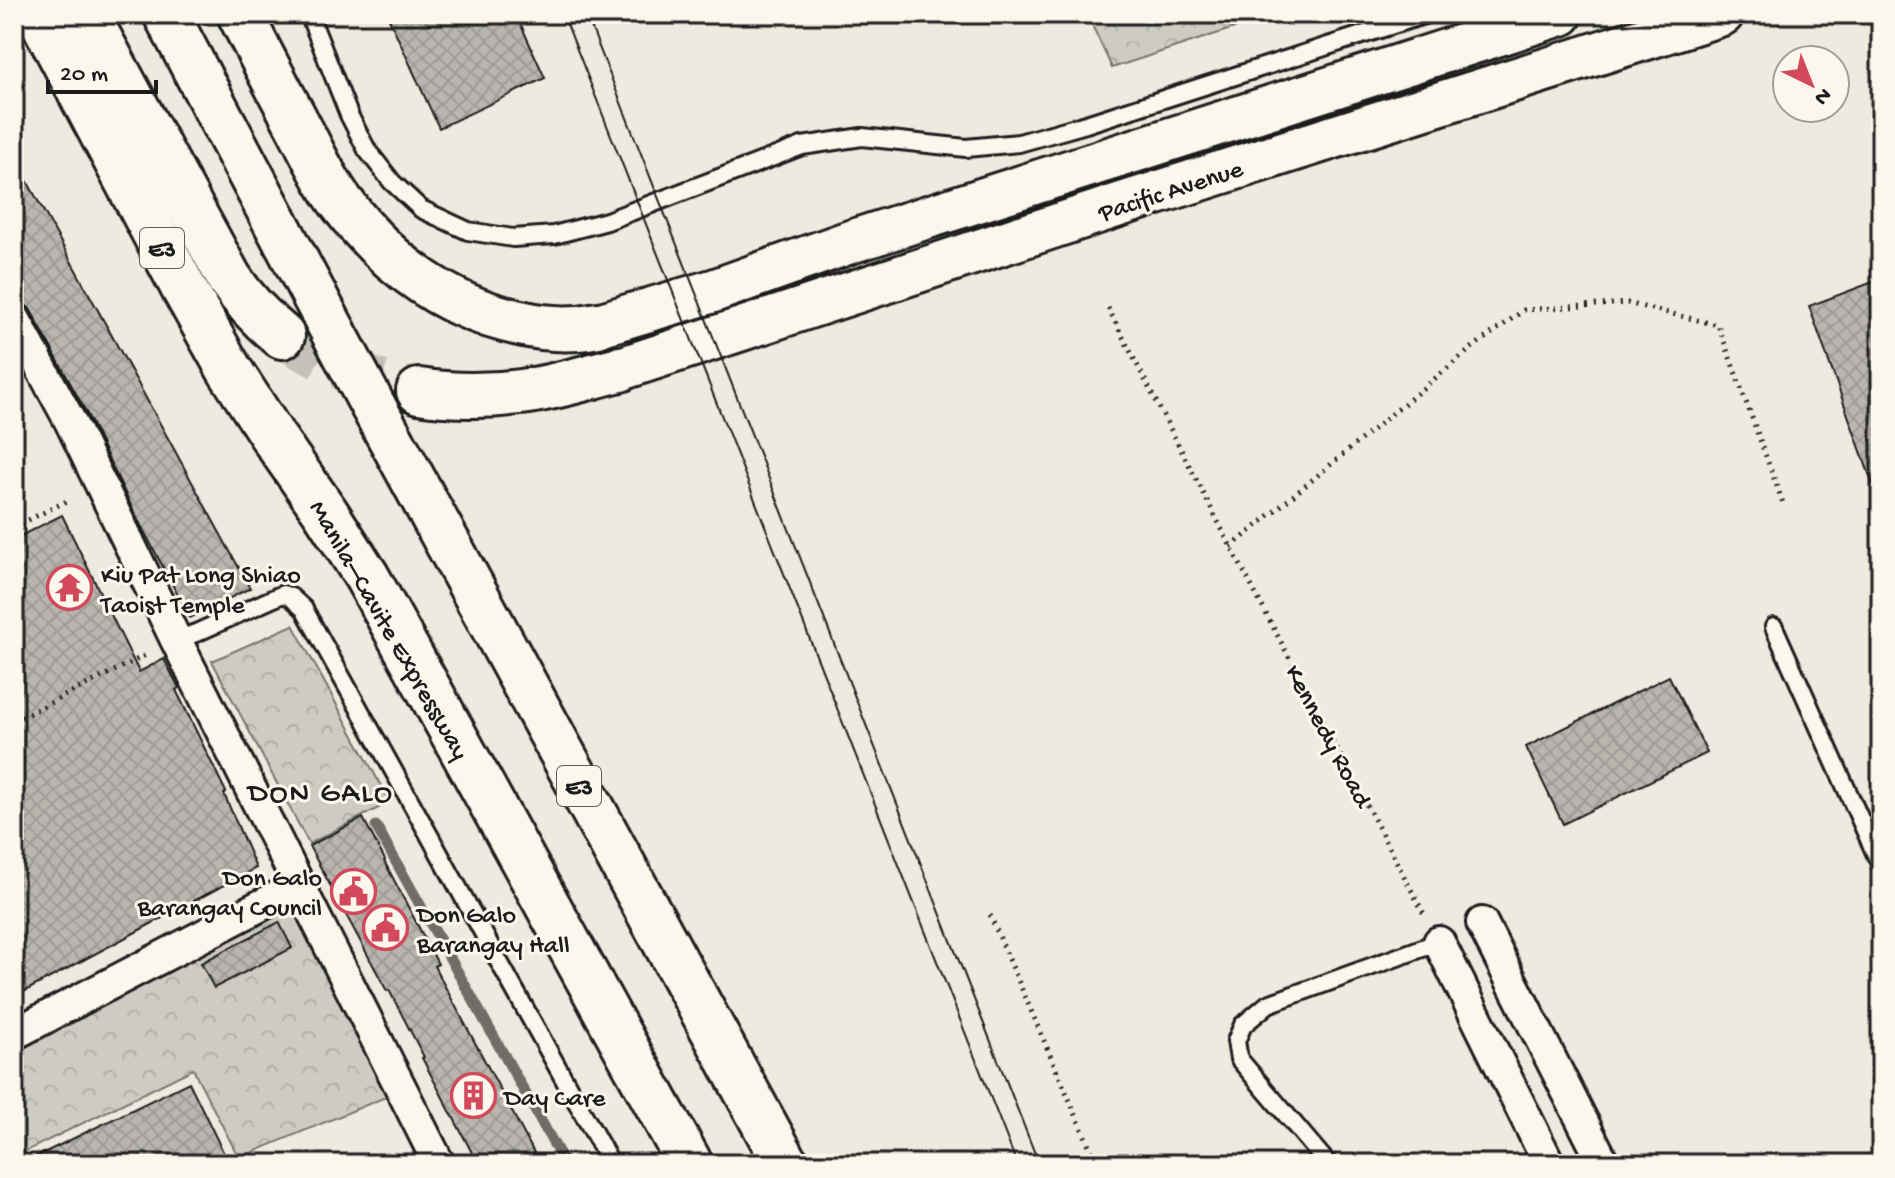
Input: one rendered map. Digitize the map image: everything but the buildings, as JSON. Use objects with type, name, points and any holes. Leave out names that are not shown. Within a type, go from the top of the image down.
[{"type":"highway","name":"Manila–Cavite Expressway","points":[[39,14],[229,369],[367,577],[690,1164]]},
{"type":"highway","points":[[86,14],[229,278],[255,312],[282,336]]},
{"type":"highway","name":"E3","points":[[166,14],[373,406],[786,1164]]},
{"type":"highway","points":[[240,14],[340,201],[361,227],[401,265],[442,294],[498,317],[544,328],[598,325]]},
{"type":"highway","points":[[419,391],[467,394],[520,392],[620,369]]},
{"type":"main road","name":"Pacific Avenue","points":[[598,325],[713,291],[850,242],[1561,14]]},
{"type":"main road","name":"Pacific Avenue","points":[[620,369],[1065,223],[1722,14]]},
{"type":"street","points":[[14,318],[22,354],[70,421],[176,640],[439,1164]]},
{"type":"street","points":[[14,1034],[300,885]]},
{"type":"street","points":[[1482,923],[1604,1164]]},
{"type":"street","points":[[1439,942],[1549,1164]]},
{"type":"lane","points":[[309,14],[349,115],[367,150],[392,182],[421,209],[468,231],[513,238],[554,235],[607,221],[802,146],[862,137],[966,148],[1019,143],[1427,14]]},
{"type":"lane","points":[[176,640],[283,594],[304,609],[611,1164]]},
{"type":"lane","points":[[1774,627],[1881,866]]},
{"type":"lane","points":[[1328,1164],[1239,1059],[1236,1041],[1243,1025],[1268,1004],[1439,942]]},
{"type":"path","points":[[1231,547],[1473,347],[1524,310],[1627,303],[1718,325],[1783,503]]},
{"type":"path","name":"Kennedy Road","points":[[1108,308],[1439,942]]},
{"type":"path","points":[[14,527],[101,484]]},
{"type":"path","points":[[14,721],[176,640]]},
{"type":"path","points":[[990,915],[1097,1164]]},
{"type":"green space","points":[[1087,14],[1277,14],[1112,68]]},
{"type":"green space","points":[[293,625],[390,802],[309,844],[212,661]]},
{"type":"green space","points":[[291,901],[388,1096],[239,1158],[193,1069],[14,1157],[14,1044]]},
{"type":"waterway","points":[[376,826],[565,1164]]},
{"type":"tunnel","points":[[282,336],[348,370],[383,383],[419,391]]},
{"type":"tram line","points":[[563,14],[1017,1164]]},
{"type":"tram line","points":[[586,14],[1039,1164]]},
{"type":"place","name":"Kiu Pat Long Shiao Taoist Temple","points":[[70,588]]},
{"type":"place","name":"Don Galo Barangay Council","points":[[353,891]]},
{"type":"place","name":"Don Galo Barangay Hall","points":[[386,928]]},
{"type":"place","name":"Day Care","points":[[473,1096]]},
{"type":"district","name":"DON GALO","points":[[321,791]]}]
